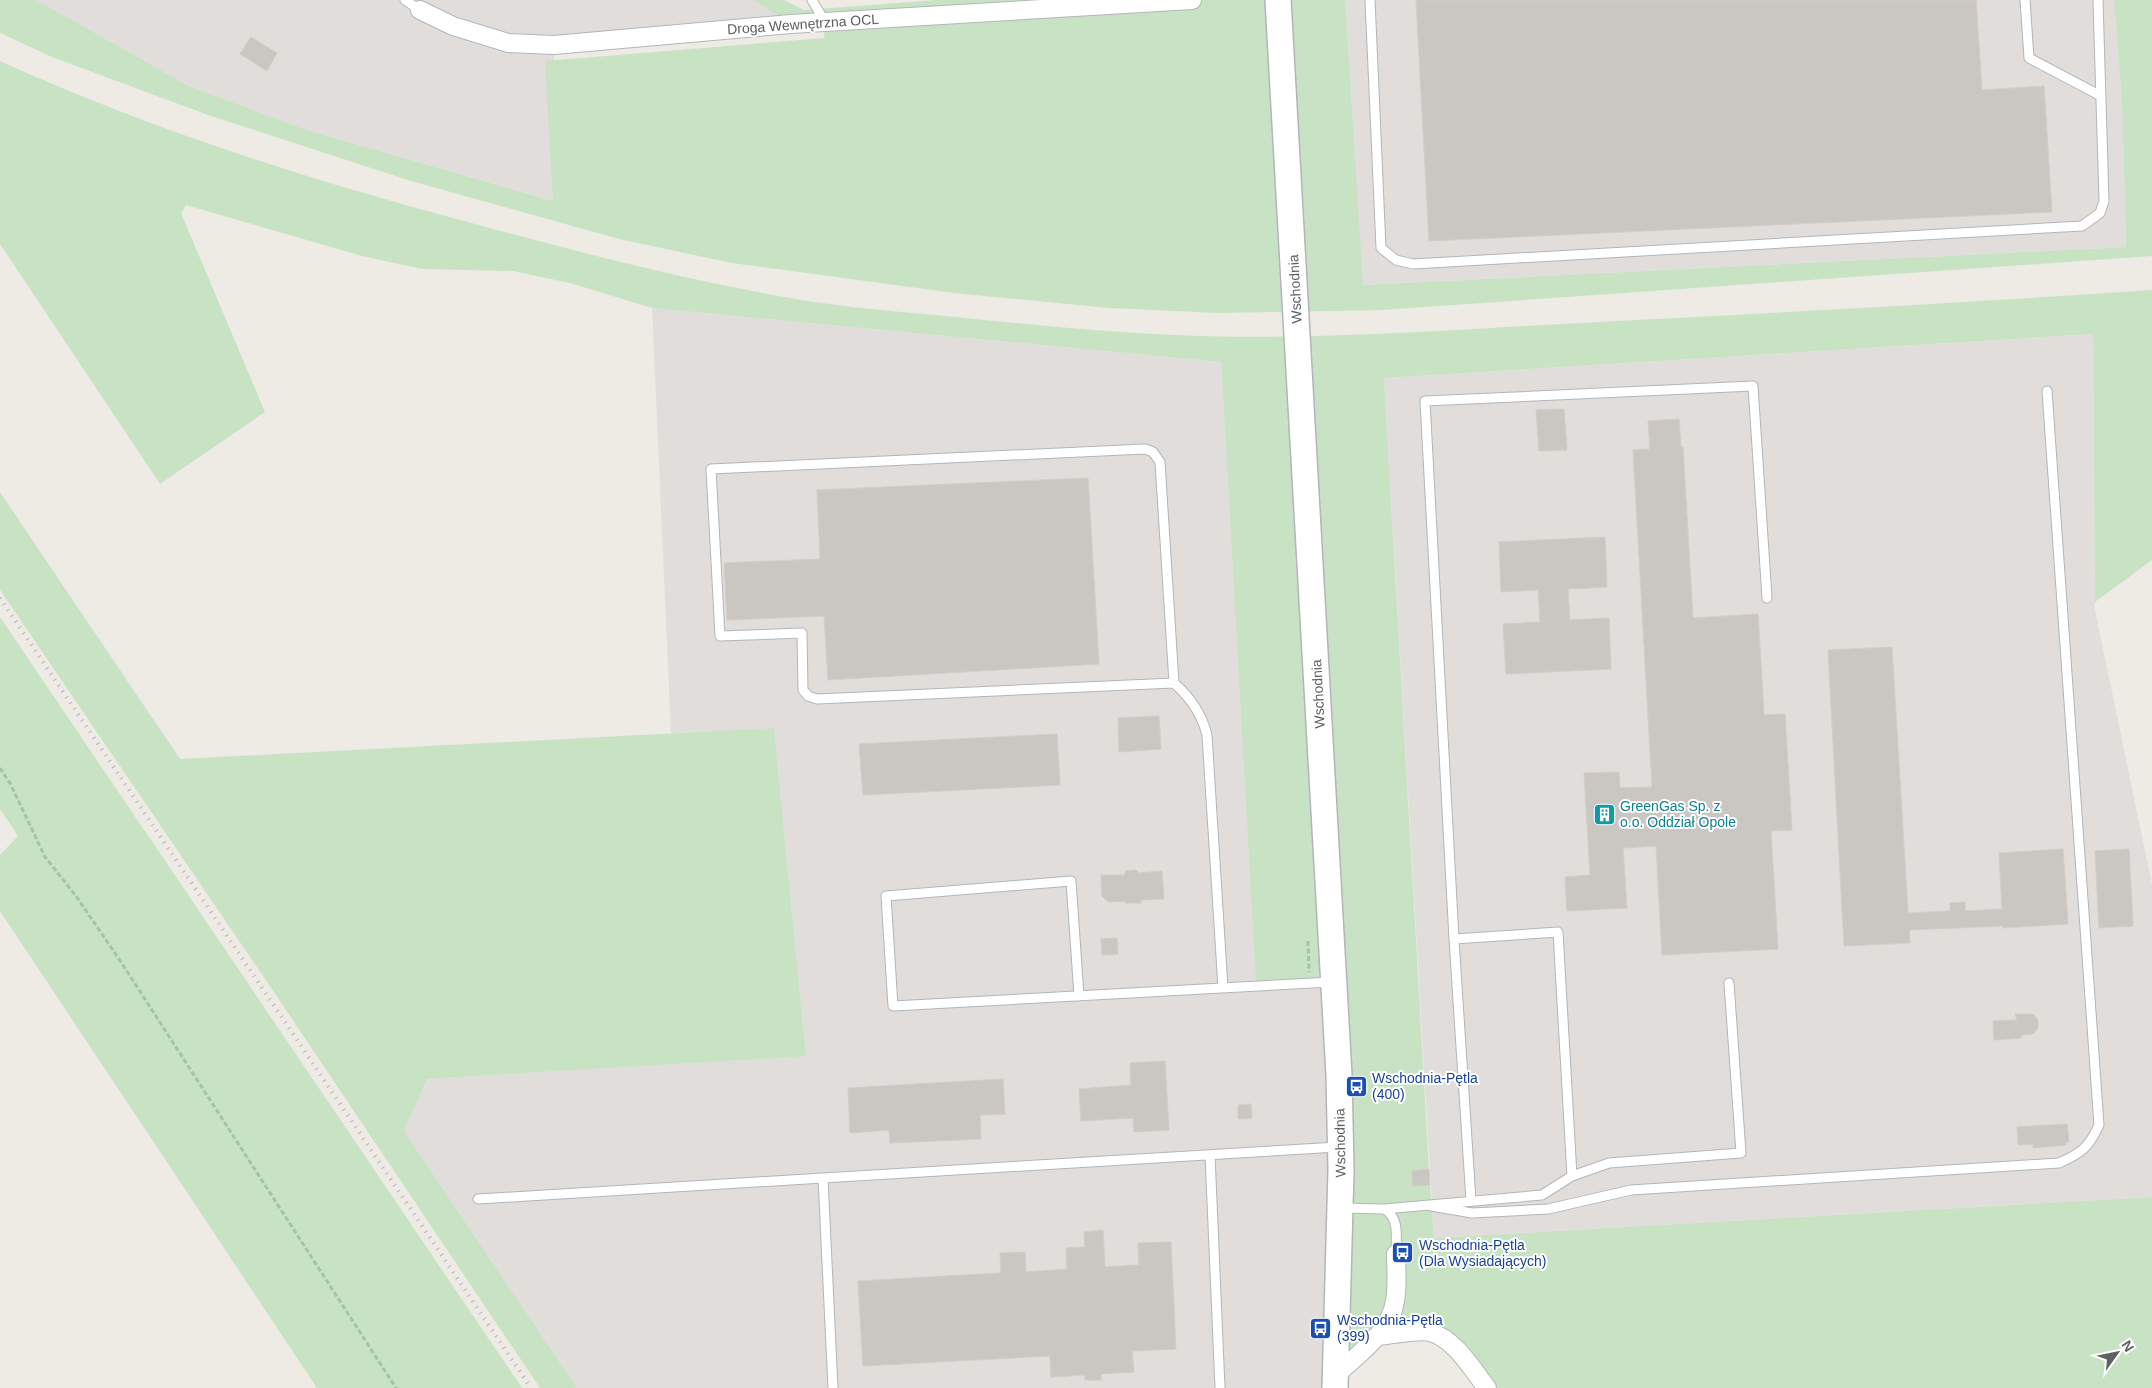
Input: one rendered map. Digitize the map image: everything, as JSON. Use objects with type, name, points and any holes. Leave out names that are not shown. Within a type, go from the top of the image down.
[{"type":"street","name":"Droga Wewnętrzna OCL","points":[[420,10],[453,26],[508,43],[554,45],[998,6],[1192,0]]},
{"type":"street","name":"Wschodnia","points":[[1278,0],[1334,982],[1341,1147],[1341,1208],[1335,1381]]},
{"type":"street","points":[[1335,1381],[1377,1336],[1390,1316],[1396,1300],[1396,1254]]},
{"type":"street","points":[[1377,1336],[1429,1331],[1444,1338],[1458,1351],[1487,1388]]},
{"type":"lane","points":[[405,0],[420,10]]},
{"type":"lane","points":[[812,0],[825,22]]},
{"type":"lane","points":[[1370,0],[1381,248],[1396,260],[1413,264],[2082,226],[2100,213],[2104,201],[2098,0]]},
{"type":"lane","points":[[2026,0],[2029,58],[2101,96]]},
{"type":"lane","points":[[1471,1201],[1454,938],[1425,401],[1753,386],[1768,598]]},
{"type":"lane","points":[[1431,1206],[1472,1213],[1548,1209],[1631,1190],[2059,1163],[2077,1155],[2091,1142],[2099,1125],[2046,391]]},
{"type":"lane","points":[[1174,683],[817,699],[808,696],[804,690],[802,633],[720,636],[711,469],[1145,449],[1153,452],[1160,462],[1174,683],[1197,710],[1208,736],[1223,988]]},
{"type":"lane","points":[[1079,996],[1071,881],[886,896],[892,1006],[1079,996],[1334,982]]},
{"type":"lane","points":[[1454,938],[1558,932],[1572,1176]]},
{"type":"lane","points":[[1341,1208],[1384,1209],[1431,1206],[1542,1195],[1572,1176],[1609,1163],[1741,1153],[1729,983]]},
{"type":"lane","points":[[478,1198],[1341,1147]]},
{"type":"lane","points":[[1210,1155],[1220,1388]]},
{"type":"lane","points":[[822,1178],[833,1388]]},
{"type":"lane","points":[[1384,1209],[1390,1213],[1394,1220],[1396,1254]]},
{"type":"path","points":[[0,768],[11,785],[45,857],[76,896],[121,962],[396,1388]]},
{"type":"shaded area","points":[[37,0],[776,0],[791,24],[554,45],[554,201],[307,130],[187,85]]},
{"type":"shaded area","points":[[1345,0],[2114,0],[2122,103],[2126,247],[1362,285]]},
{"type":"shaded area","points":[[652,308],[1221,362],[1256,986],[1334,982],[1335,1388],[577,1388],[404,1131],[427,1079],[806,1055],[774,729],[671,733]]},
{"type":"shaded area","points":[[2093,334],[2095,610],[2152,885],[2152,1197],[1434,1238],[1384,378]]},
{"type":"green space","points":[[0,0],[37,0],[187,85],[307,130],[553,201],[545,61],[824,38],[825,22],[791,24],[754,0],[784,0],[804,10],[938,0],[1345,0],[1363,285],[2126,247],[2122,103],[2114,0],[2152,0],[2152,256],[1383,310],[1218,313],[1109,308],[954,293],[732,263],[619,239],[411,181],[208,115],[52,57],[0,33]]},
{"type":"green space","points":[[0,61],[57,86],[172,131],[290,171],[408,206],[668,273],[790,298],[877,310],[1121,332],[1275,337],[1428,331],[1866,308],[2152,290],[2152,560],[2095,602],[2093,334],[1384,378],[1429,1169],[1412,1171],[1413,1186],[1430,1185],[1434,1238],[2152,1197],[2152,1388],[1487,1388],[1444,1338],[1377,1336],[1336,1375],[1334,982],[1256,986],[1221,362],[652,308],[570,283],[513,271],[422,269],[362,256],[186,205],[181,213],[265,412],[160,484],[0,244]]},
{"type":"green space","points":[[0,492],[180,759],[774,728],[806,1056],[427,1079],[404,1131],[577,1388],[540,1388],[0,590]]},
{"type":"green space","points":[[0,617],[522,1388],[317,1388],[0,911],[0,855],[18,836],[0,809]]},
{"type":"building","points":[[1416,0],[1976,0],[1982,90],[2044,86],[2052,212],[1429,241]]},
{"type":"building","points":[[251,37],[277,53],[267,71],[240,54]]},
{"type":"building","points":[[1564,409],[1567,450],[1539,451],[1536,410]]},
{"type":"building","points":[[1679,419],[1681,447],[1683,447],[1693,618],[1758,614],[1764,715],[1785,714],[1792,830],[1771,831],[1778,949],[1662,955],[1656,846],[1623,848],[1627,908],[1567,911],[1565,877],[1590,875],[1584,773],[1619,772],[1620,788],[1652,787],[1633,450],[1650,449],[1648,421]]},
{"type":"building","points":[[1088,478],[1099,664],[828,680],[824,616],[727,620],[724,563],[820,559],[817,490]]},
{"type":"building","points":[[1605,537],[1607,587],[1568,589],[1570,620],[1609,618],[1611,669],[1506,674],[1503,624],[1540,622],[1538,590],[1501,592],[1499,542]]},
{"type":"building","points":[[1892,647],[1908,913],[1950,911],[1950,903],[1965,902],[1965,911],[2002,909],[1999,853],[2063,849],[2068,924],[2003,928],[2003,926],[1909,930],[1910,943],[1844,946],[1828,650]]},
{"type":"building","points":[[1159,716],[1161,749],[1119,752],[1118,718]]},
{"type":"building","points":[[1057,734],[1060,785],[863,795],[859,744]]},
{"type":"building","points":[[2129,849],[2133,926],[2099,928],[2095,851]]},
{"type":"building","points":[[1136,870],[1139,873],[1162,871],[1164,899],[1141,900],[1141,903],[1125,903],[1125,901],[1108,902],[1102,896],[1101,875],[1124,875],[1126,871]]},
{"type":"building","points":[[1117,938],[1118,954],[1102,955],[1101,939]]},
{"type":"building","points":[[2015,1014],[2033,1014],[2038,1020],[2038,1028],[2033,1034],[2022,1035],[2021,1038],[1994,1040],[1993,1021],[2017,1020]]},
{"type":"building","points":[[1165,1061],[1169,1130],[1134,1132],[1133,1118],[1081,1121],[1079,1089],[1131,1085],[1130,1063]]},
{"type":"building","points":[[1003,1079],[1005,1114],[980,1115],[981,1139],[890,1143],[889,1130],[850,1133],[848,1088]]},
{"type":"building","points":[[1251,1104],[1252,1118],[1238,1119],[1238,1105]]},
{"type":"building","points":[[2067,1124],[2069,1142],[2066,1142],[2066,1145],[2033,1148],[2033,1144],[2018,1145],[2017,1127]]},
{"type":"building","points":[[1429,1169],[1430,1185],[1413,1186],[1412,1171]]},
{"type":"building","points":[[1103,1230],[1105,1267],[1139,1265],[1138,1243],[1171,1242],[1176,1349],[1132,1351],[1134,1372],[1101,1374],[1101,1380],[1085,1380],[1085,1375],[1051,1377],[1050,1356],[863,1366],[858,1281],[1001,1273],[1000,1253],[1025,1252],[1026,1272],[1067,1269],[1066,1248],[1085,1247],[1084,1232]]},
{"type":"railway","points":[[0,598],[531,1388]]},
{"type":"place","name":"GreenGas Sp. z o.o. Oddział Opole","points":[[1604,814]]},
{"type":"place","name":"Wschodnia-Pętla (400)","points":[[1356,1086]]},
{"type":"place","name":"Wschodnia-Pętla (Dla Wysiadających)","points":[[1403,1253]]},
{"type":"place","name":"Wschodnia-Pętla (399)","points":[[1321,1328]]}]
